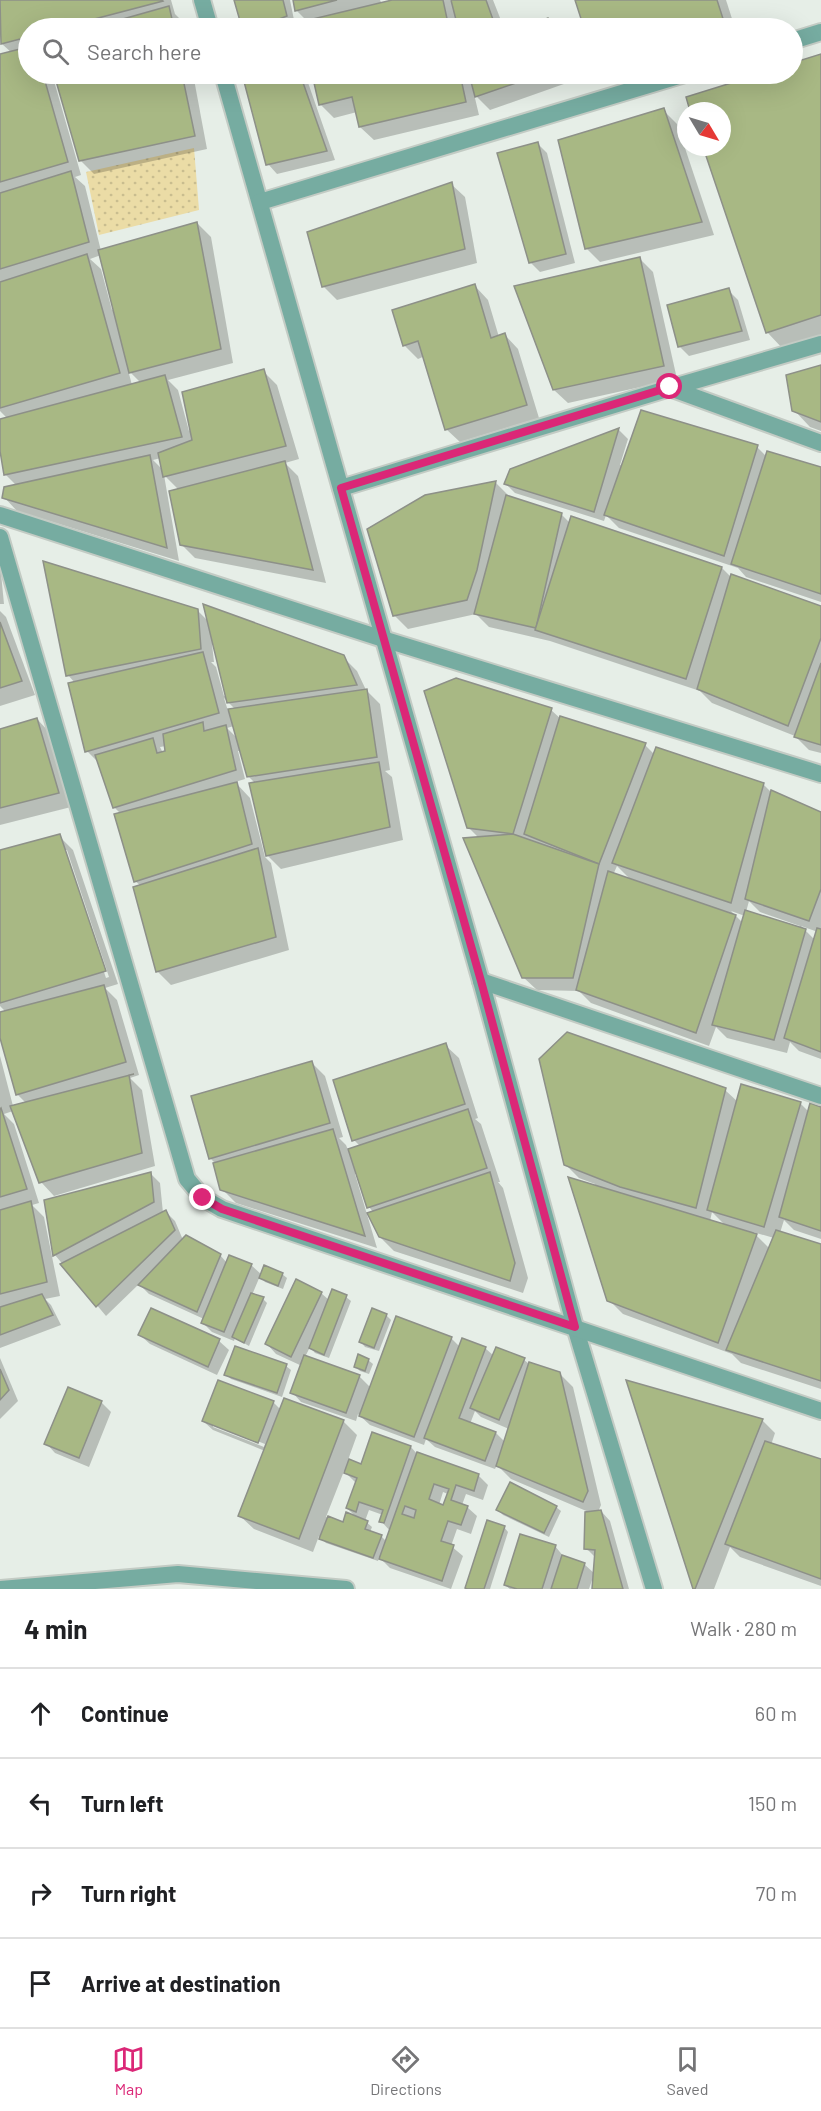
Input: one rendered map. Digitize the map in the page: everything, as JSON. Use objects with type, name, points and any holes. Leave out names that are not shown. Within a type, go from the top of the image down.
[{"type":"street","points":[[202,0],[207,18]]},
{"type":"street","points":[[803,38],[821,32]]},
{"type":"street","points":[[226,84],[481,981],[575,1327],[654,1589]]},
{"type":"street","points":[[260,202],[652,84]]},
{"type":"street","points":[[341,488],[670,387],[821,344]]},
{"type":"street","points":[[670,387],[821,443]]},
{"type":"street","points":[[0,515],[383,639],[821,774]]},
{"type":"street","points":[[0,537],[187,1179],[203,1198],[222,1209],[821,1411]]},
{"type":"street","points":[[481,981],[821,1096]]},
{"type":"street","points":[[0,1589],[178,1575],[346,1589]]},
{"type":"shaded area","points":[[194,148],[199,210],[99,235],[86,172]]},
{"type":"building","points":[[0,0],[163,1],[98,18],[18,18],[18,40],[1,44]]},
{"type":"building","points":[[234,0],[283,0],[287,16],[282,18],[239,18]]},
{"type":"building","points":[[293,0],[337,0],[295,11]]},
{"type":"building","points":[[392,0],[443,0],[447,18],[317,18]]},
{"type":"building","points":[[451,0],[486,0],[492,18],[456,18]]},
{"type":"building","points":[[575,0],[717,0],[723,18],[581,18]]},
{"type":"building","points":[[169,6],[172,18],[126,18]]},
{"type":"building","points":[[18,50],[18,84],[46,84],[68,162],[0,182],[0,54]]},
{"type":"building","points":[[821,54],[821,315],[766,333],[706,156],[731,156],[731,102],[687,102],[686,97],[728,84],[803,84],[803,60]]},
{"type":"building","points":[[57,84],[184,84],[195,136],[79,161]]},
{"type":"building","points":[[245,84],[304,84],[327,151],[266,165]]},
{"type":"building","points":[[314,84],[462,84],[466,102],[359,127],[352,97],[319,105]]},
{"type":"building","points":[[472,84],[513,84],[475,97]]},
{"type":"building","points":[[664,108],[677,147],[677,156],[680,156],[702,222],[585,249],[558,140]]},
{"type":"building","points":[[538,142],[566,254],[529,263],[497,153]]},
{"type":"building","points":[[71,171],[89,242],[0,269],[0,193]]},
{"type":"building","points":[[452,182],[465,249],[322,287],[307,232]]},
{"type":"building","points":[[197,222],[221,349],[129,373],[98,250]]},
{"type":"building","points":[[87,254],[120,373],[0,408],[0,282]]},
{"type":"building","points":[[640,257],[664,366],[553,390],[514,286]]},
{"type":"building","points":[[475,284],[491,338],[505,333],[527,405],[445,430],[418,341],[403,346],[392,310]]},
{"type":"building","points":[[729,288],[742,331],[678,347],[667,305]]},
{"type":"building","points":[[821,365],[821,422],[792,411],[786,375]]},
{"type":"building","points":[[264,369],[286,446],[163,477],[158,453],[192,440],[182,392]]},
{"type":"building","points":[[165,375],[182,437],[4,475],[0,451],[0,419]]},
{"type":"building","points":[[641,410],[758,445],[724,556],[604,515]]},
{"type":"building","points":[[619,428],[594,512],[504,484],[510,469]]},
{"type":"building","points":[[767,451],[821,467],[821,594],[731,564]]},
{"type":"building","points":[[150,455],[167,548],[2,498],[4,487]]},
{"type":"building","points":[[285,461],[313,570],[180,545],[169,491]]},
{"type":"building","points":[[496,481],[477,570],[467,600],[393,616],[367,529],[425,495]]},
{"type":"building","points":[[506,495],[562,513],[536,628],[474,614]]},
{"type":"building","points":[[571,516],[722,567],[686,679],[535,630]]},
{"type":"building","points":[[43,561],[198,609],[201,649],[66,676]]},
{"type":"building","points":[[731,574],[821,606],[821,638],[788,726],[697,689]]},
{"type":"building","points":[[203,604],[344,655],[357,685],[227,703]]},
{"type":"building","points":[[0,622],[22,681],[0,688]]},
{"type":"building","points":[[203,652],[219,713],[85,752],[68,683]]},
{"type":"building","points":[[821,663],[821,745],[794,737]]},
{"type":"building","points":[[456,678],[552,708],[513,834],[467,828],[424,691]]},
{"type":"building","points":[[367,689],[377,757],[247,777],[228,709]]},
{"type":"building","points":[[560,716],[646,743],[599,864],[524,834]]},
{"type":"building","points":[[37,718],[59,793],[0,808],[0,729]]},
{"type":"building","points":[[203,722],[204,731],[226,725],[236,770],[113,808],[95,755],[153,738],[157,753],[165,751],[163,734]]},
{"type":"building","points":[[656,747],[764,783],[731,903],[612,863]]},
{"type":"building","points":[[379,762],[390,827],[266,856],[249,783]]},
{"type":"building","points":[[237,782],[252,844],[134,882],[114,814]]},
{"type":"building","points":[[771,790],[821,812],[821,889],[809,921],[745,899]]},
{"type":"building","points":[[60,834],[106,971],[0,1003],[0,850]]},
{"type":"building","points":[[513,834],[599,864],[573,978],[522,978],[463,838]]},
{"type":"building","points":[[258,848],[276,937],[156,972],[133,887]]},
{"type":"building","points":[[608,871],[736,915],[696,1033],[576,990]]},
{"type":"building","points":[[745,910],[806,929],[774,1040],[712,1025]]},
{"type":"building","points":[[817,928],[821,929],[821,1052],[784,1038]]},
{"type":"building","points":[[104,985],[126,1062],[16,1095],[0,1038],[0,1012]]},
{"type":"building","points":[[567,1032],[726,1088],[696,1208],[620,1187],[564,1165],[539,1059]]},
{"type":"building","points":[[446,1043],[465,1104],[352,1141],[333,1080]]},
{"type":"building","points":[[312,1061],[330,1123],[209,1159],[191,1096]]},
{"type":"building","points":[[129,1075],[142,1153],[39,1183],[10,1106]]},
{"type":"building","points":[[741,1084],[801,1102],[764,1227],[707,1210]]},
{"type":"building","points":[[810,1103],[821,1107],[821,1231],[779,1217]]},
{"type":"building","points":[[0,1109],[27,1189],[0,1197]]},
{"type":"building","points":[[468,1109],[487,1168],[367,1208],[348,1149]]},
{"type":"building","points":[[333,1129],[365,1236],[220,1190],[213,1163]]},
{"type":"building","points":[[151,1172],[154,1202],[53,1256],[44,1200]]},
{"type":"building","points":[[490,1172],[515,1263],[510,1281],[379,1237],[367,1213]]},
{"type":"building","points":[[568,1177],[757,1234],[718,1343],[607,1301]]},
{"type":"building","points":[[31,1201],[47,1282],[0,1294],[0,1210]]},
{"type":"building","points":[[166,1210],[175,1230],[96,1307],[60,1264]]},
{"type":"building","points":[[776,1230],[821,1244],[821,1381],[726,1350]]},
{"type":"building","points":[[186,1235],[221,1254],[197,1312],[138,1285]]},
{"type":"building","points":[[229,1255],[252,1264],[224,1332],[201,1323]]},
{"type":"building","points":[[264,1265],[283,1273],[278,1286],[259,1278]]},
{"type":"building","points":[[296,1279],[322,1292],[291,1357],[265,1344]]},
{"type":"building","points":[[332,1289],[347,1295],[324,1355],[309,1348]]},
{"type":"building","points":[[251,1293],[264,1297],[244,1343],[232,1337]]},
{"type":"building","points":[[42,1294],[53,1315],[0,1335],[0,1307]]},
{"type":"building","points":[[151,1308],[220,1339],[208,1367],[138,1335]]},
{"type":"building","points":[[372,1308],[387,1314],[374,1348],[359,1342]]},
{"type":"building","points":[[396,1316],[452,1337],[414,1437],[359,1416]]},
{"type":"building","points":[[462,1338],[486,1347],[459,1418],[496,1432],[485,1461],[424,1438]]},
{"type":"building","points":[[235,1346],[287,1364],[277,1393],[224,1375]]},
{"type":"building","points":[[496,1347],[525,1358],[499,1420],[470,1408]]},
{"type":"building","points":[[358,1354],[369,1359],[365,1371],[354,1367]]},
{"type":"building","points":[[304,1355],[360,1375],[346,1413],[290,1393]]},
{"type":"building","points":[[529,1362],[560,1372],[588,1491],[583,1502],[496,1466]]},
{"type":"building","points":[[0,1369],[9,1390],[0,1400]]},
{"type":"building","points":[[218,1380],[274,1401],[258,1443],[202,1421]]},
{"type":"building","points":[[626,1380],[763,1419],[695,1589],[693,1589]]},
{"type":"building","points":[[68,1387],[102,1401],[79,1458],[44,1444]]},
{"type":"building","points":[[284,1398],[344,1420],[299,1539],[238,1516]]},
{"type":"building","points":[[372,1432],[411,1446],[384,1523],[379,1522],[383,1510],[359,1502],[356,1512],[346,1508],[357,1478],[344,1473],[349,1459],[361,1464]]},
{"type":"building","points":[[765,1441],[821,1459],[821,1579],[725,1544]]},
{"type":"building","points":[[417,1452],[479,1474],[474,1491],[456,1485],[451,1500],[468,1506],[461,1525],[448,1521],[441,1541],[454,1545],[442,1581],[379,1559]],"holes":[[[434,1484],[449,1489],[443,1505],[429,1499]],[[405,1506],[416,1510],[414,1518],[402,1514]]]},
{"type":"building","points":[[510,1482],[557,1506],[544,1533],[496,1510]]},
{"type":"building","points":[[601,1510],[623,1589],[592,1589],[595,1550],[584,1549],[585,1512]]},
{"type":"building","points":[[346,1512],[368,1521],[365,1529],[382,1535],[373,1558],[319,1539],[328,1516],[343,1522]]},
{"type":"building","points":[[487,1520],[505,1526],[484,1589],[467,1589],[465,1588]]},
{"type":"building","points":[[520,1534],[556,1545],[542,1589],[517,1589],[504,1585]]},
{"type":"building","points":[[562,1555],[585,1563],[577,1589],[551,1589]]},
{"type":"route","points":[[203,1198],[222,1209],[575,1327],[481,981],[341,488],[670,387]]}]
